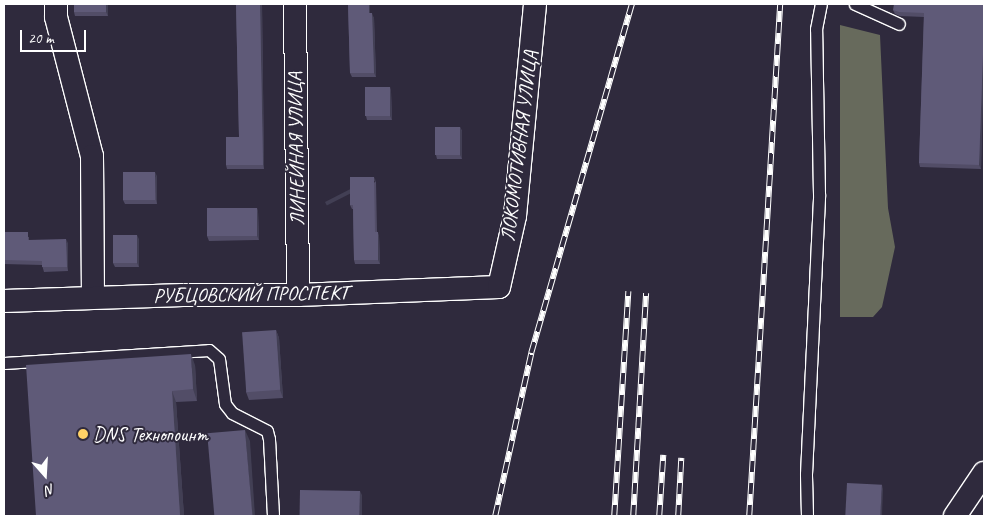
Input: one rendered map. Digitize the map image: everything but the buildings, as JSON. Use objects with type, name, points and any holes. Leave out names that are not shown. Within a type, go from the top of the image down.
[{"type":"street","points":[[56,4],[56,17],[92,156],[93,297]]},
{"type":"street","name":"ЛИНЕЙНАЯ УЛИЦА","points":[[295,4],[298,295]]},
{"type":"street","name":"ЛОКОМОТИВНАЯ УЛИЦА","points":[[499,287],[515,216],[535,4]]},
{"type":"street","name":"РУБЦОВСКИЙ ПРОСПЕКТ","points":[[4,300],[298,295],[499,287]]},
{"type":"street","points":[[955,516],[984,473]]},
{"type":"lane","points":[[807,516],[806,474],[819,194],[816,29],[821,4]]},
{"type":"lane","points":[[855,4],[899,24]]},
{"type":"lane","points":[[4,364],[209,350],[219,359],[225,404],[232,413],[267,431],[273,516]]},
{"type":"green space","points":[[840,25],[880,35],[888,208],[895,247],[882,307],[873,317],[840,317]]},
{"type":"railway","points":[[495,516],[531,353],[632,4]]},
{"type":"railway","points":[[749,516],[780,4]]},
{"type":"railway","points":[[614,516],[628,291]]},
{"type":"railway","points":[[633,516],[646,293]]},
{"type":"railway","points":[[659,516],[663,455]]},
{"type":"railway","points":[[678,516],[681,458]]},
{"type":"place","name":"DNS Технопоинт","points":[[83,434]]}]
